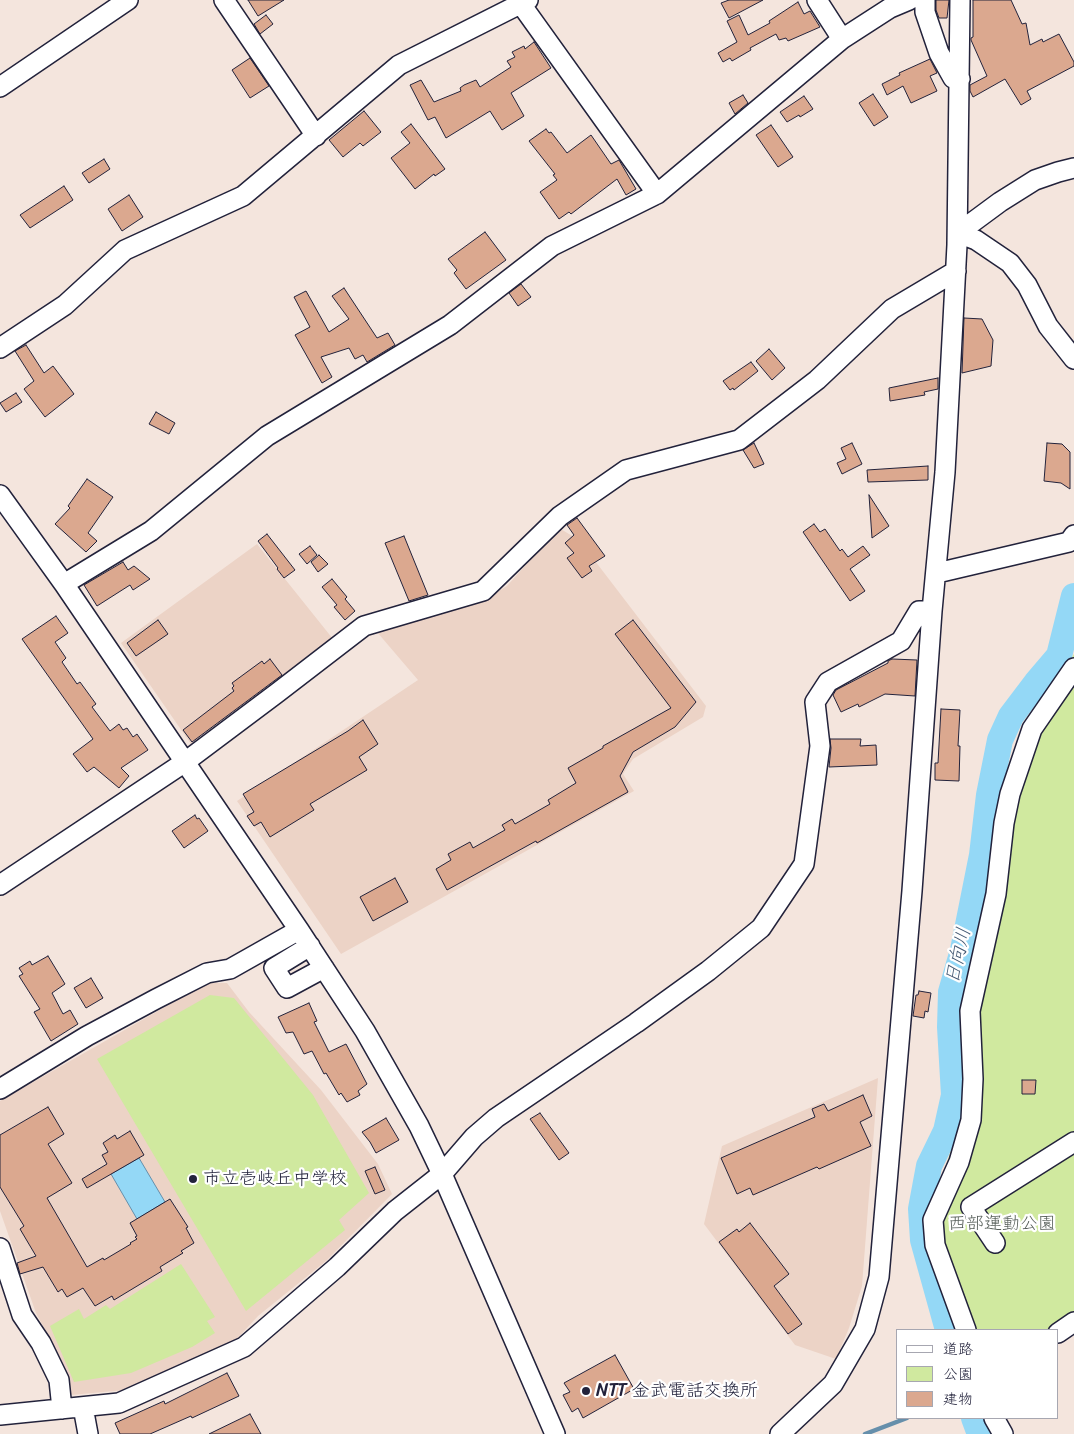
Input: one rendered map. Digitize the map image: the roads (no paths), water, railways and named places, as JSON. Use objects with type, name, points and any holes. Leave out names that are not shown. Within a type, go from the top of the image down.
[{"type":"street","points":[[0,87],[128,0]]},
{"type":"street","points":[[224,0],[316,136]]},
{"type":"street","points":[[817,0],[842,39]]},
{"type":"street","points":[[64,584],[151,531],[267,436],[450,325],[552,246],[657,194],[842,39],[890,8],[909,0]]},
{"type":"street","points":[[925,0],[925,12],[939,52],[953,78],[960,80]]},
{"type":"street","points":[[780,1434],[833,1384],[865,1329],[879,1277],[912,891],[932,611],[945,472],[958,233],[960,0]]},
{"type":"street","points":[[0,348],[65,305],[125,250],[243,196],[399,65],[522,1],[657,194]]},
{"type":"street","points":[[958,233],[1000,202],[1035,180],[1074,168]]},
{"type":"street","points":[[958,233],[976,240],[1010,263],[1027,285],[1048,326],[1074,359]]},
{"type":"street","points":[[0,885],[185,762],[364,626],[483,591],[560,516],[626,470],[740,440],[817,380],[892,309],[956,271]]},
{"type":"street","points":[[0,495],[64,584],[305,938],[365,1031],[419,1126],[442,1174],[555,1434]]},
{"type":"street","points":[[937,573],[1069,542],[1074,536]]},
{"type":"street","points":[[0,1415],[119,1403],[244,1347],[338,1267],[395,1211],[442,1174],[474,1136],[496,1118],[692,983],[761,928],[804,864],[820,746],[815,702],[828,682],[901,641],[919,611],[932,611]]},
{"type":"street","points":[[966,1329],[935,1245],[933,1220],[959,1162],[971,1120],[973,1079],[970,1011],[996,894],[1004,823],[1010,794],[1032,729],[1074,668]]},
{"type":"street","points":[[305,938],[274,968],[287,988],[324,968]]},
{"type":"street","points":[[0,1089],[87,1036],[207,973],[230,969],[305,938]]},
{"type":"street","points":[[995,1243],[971,1207],[1074,1142]]},
{"type":"street","points":[[0,1248],[22,1315],[42,1344],[59,1380],[62,1409]]},
{"type":"street","points":[[1059,1332],[1074,1322]]},
{"type":"street","points":[[84,1407],[88,1434]]},
{"type":"street","points":[[995,1419],[1003,1434]]},
{"type":"water","points":[[139,1158],[165,1202],[137,1219],[111,1174]]},
{"type":"waterway","name":"日向川","points":[[948,1329],[923,1240],[921,1209],[929,1166],[946,1131],[954,1095],[950,1027],[951,992],[963,950],[982,855],[989,795],[1000,740],[1011,716],[1059,656],[1074,596]]},
{"type":"waterway","points":[[865,1434],[904,1419]]},
{"type":"waterway","name":"日向川","points":[[974,1419],[980,1434]]},
{"type":"place","name":"市立壱岐丘中学校","points":[[193,1179]]},
{"type":"place","name":"NTT 金武電話交換所","points":[[586,1391]]},
{"type":"park label","name":"西部運動公園","points":[[1002,1224]]}]
